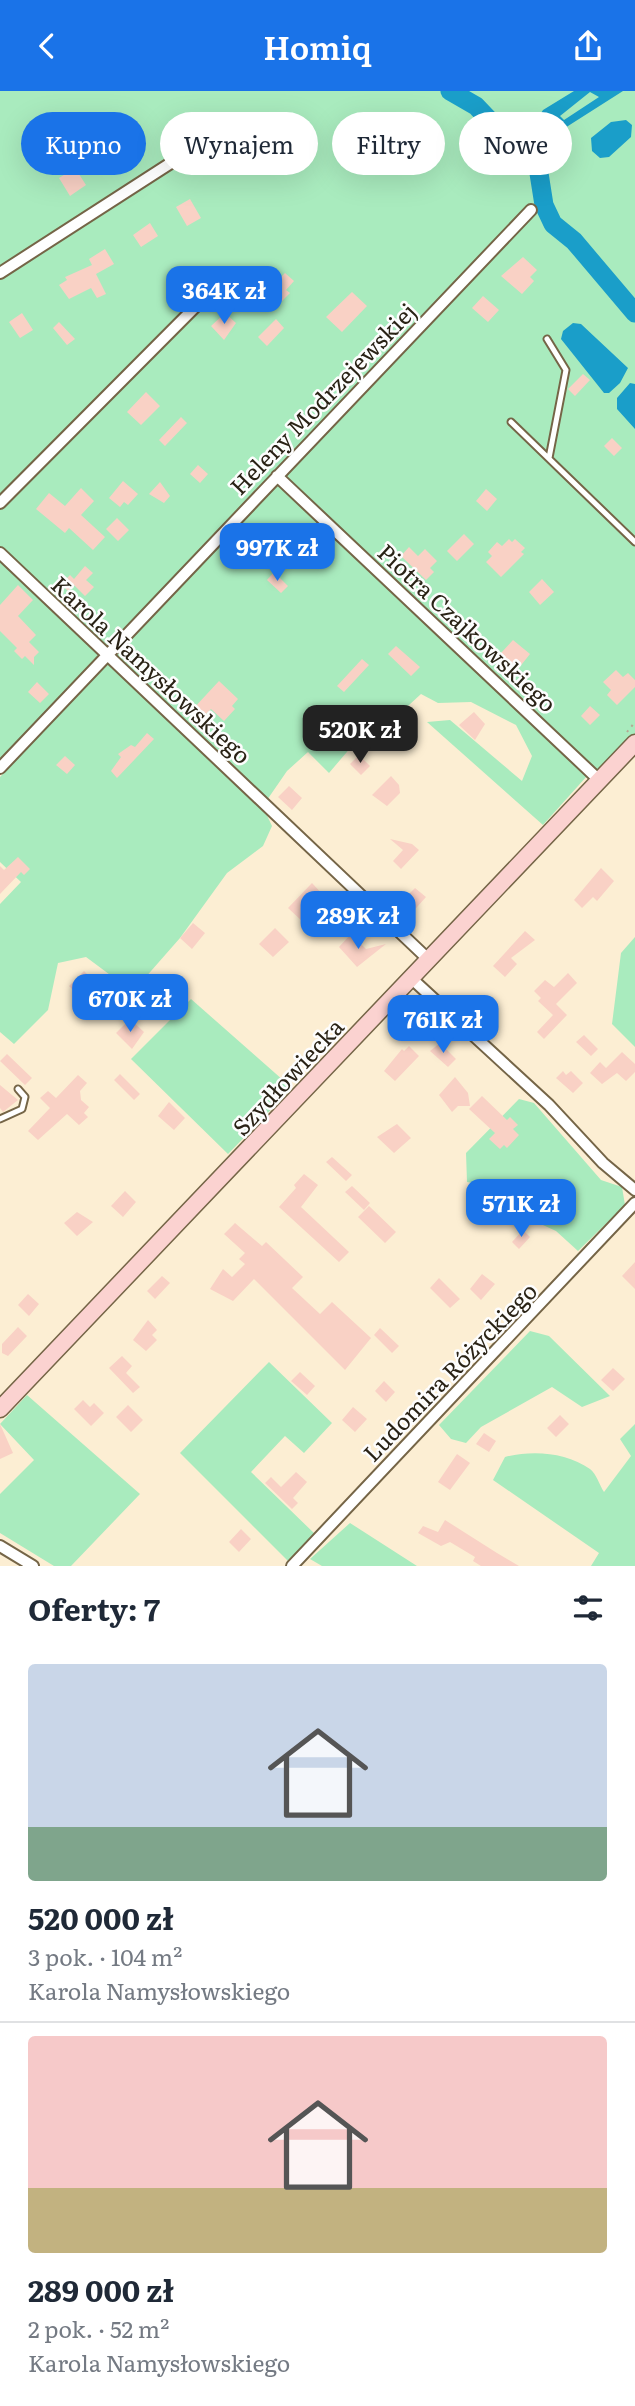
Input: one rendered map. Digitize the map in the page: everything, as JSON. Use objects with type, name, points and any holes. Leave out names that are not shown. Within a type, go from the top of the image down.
[{"type":"street","points":[[0,273],[160,170]]},
{"type":"street","name":"Heleny Modrzejewskiej","points":[[0,768],[531,210]]},
{"type":"street","points":[[0,503],[225,278]]},
{"type":"street","name":"Piotra Czajkowskiego","points":[[277,477],[599,780]]},
{"type":"street","name":"Karola Namysłowskiego","points":[[0,553],[106,657],[428,959]]},
{"type":"street","name":"Szydłowiecka","points":[[0,1409],[635,743]]},
{"type":"street","points":[[411,978],[549,1105],[603,1163],[635,1190]]},
{"type":"street","name":"Ludomira Różyckiego","points":[[292,1566],[635,1203]]},
{"type":"street","points":[[0,1546],[33,1566]]},
{"type":"lane","points":[[547,339],[566,370],[549,459]]},
{"type":"lane","points":[[511,422],[635,542]]},
{"type":"lane","points":[[0,1119],[22,1109],[25,1097],[18,1089]]},
{"type":"green space","points":[[0,91],[635,91],[635,746],[603,780],[279,471],[110,647],[104,645],[0,546]]},
{"type":"green space","points":[[276,483],[587,776],[543,825],[427,722],[450,720],[522,781],[532,756],[516,725],[471,702],[438,703],[421,694],[371,740],[352,746],[329,773],[308,752],[287,771],[267,800],[112,657]]},
{"type":"green space","points":[[0,559],[99,655],[0,759]]},
{"type":"green space","points":[[106,662],[263,807],[272,826],[263,846],[227,873],[180,938],[144,979],[125,986],[86,957],[58,963],[48,1010],[14,1044],[0,1032],[0,904],[21,882],[0,862],[0,777]]},
{"type":"green space","points":[[635,937],[635,1047],[612,1024],[621,953]]},
{"type":"green space","points":[[191,999],[292,1088],[228,1154],[131,1059]]},
{"type":"green space","points":[[519,1099],[534,1103],[601,1180],[622,1187],[625,1205],[578,1251],[556,1231],[532,1220],[500,1188],[467,1182],[466,1153]]},
{"type":"green space","points":[[530,1331],[549,1336],[610,1396],[582,1407],[552,1387],[481,1427],[466,1443],[451,1439],[439,1425]]},
{"type":"green space","points":[[269,1362],[332,1423],[304,1453],[285,1436],[251,1472],[317,1536],[291,1564],[180,1453]]},
{"type":"green space","points":[[27,1395],[140,1494],[71,1566],[54,1566],[0,1533],[0,1494],[34,1460],[0,1424]]},
{"type":"green space","points":[[635,1424],[635,1566],[591,1566],[599,1553],[493,1480],[505,1457],[549,1454],[581,1463],[590,1469],[604,1492],[631,1456],[620,1439]]},
{"type":"green space","points":[[350,1523],[417,1566],[322,1566],[310,1559]]},
{"type":"water","points":[[574,91],[623,91],[572,123],[572,115],[599,97],[590,92],[565,112],[542,112]]},
{"type":"water","points":[[626,120],[632,125],[631,137],[609,157],[600,158],[592,151],[591,138],[611,122]]},
{"type":"water","points":[[573,323],[581,324],[628,368],[620,383],[609,393],[604,393],[561,339],[563,331]]},
{"type":"water","points":[[630,383],[635,384],[635,429],[617,409],[617,398]]},
{"type":"building","points":[[64,175],[80,175],[86,185],[70,196],[59,178]]},
{"type":"building","points":[[190,199],[201,218],[187,226],[176,207]]},
{"type":"building","points":[[150,223],[158,236],[141,247],[133,235]]},
{"type":"building","points":[[105,249],[114,264],[96,274],[106,294],[97,298],[91,288],[69,299],[59,285],[67,280],[65,277],[92,265],[89,259]]},
{"type":"building","points":[[523,257],[537,270],[530,277],[534,281],[522,294],[501,276]]},
{"type":"building","points":[[285,273],[294,281],[286,290],[290,293],[273,310],[260,297],[271,283],[273,285]]},
{"type":"building","points":[[352,292],[367,306],[342,332],[326,317]]},
{"type":"building","points":[[483,296],[499,310],[488,322],[472,308]]},
{"type":"building","points":[[22,313],[33,330],[20,338],[9,322]]},
{"type":"building","points":[[225,313],[236,323],[224,340],[211,326]]},
{"type":"building","points":[[276,319],[284,328],[267,346],[258,337]]},
{"type":"building","points":[[59,322],[75,339],[67,345],[53,328]]},
{"type":"building","points":[[583,374],[590,380],[575,396],[568,389]]},
{"type":"building","points":[[146,392],[160,406],[141,425],[127,412]]},
{"type":"building","points":[[181,417],[187,423],[165,446],[159,440]]},
{"type":"building","points":[[612,438],[622,448],[614,456],[604,446]]},
{"type":"building","points":[[198,465],[208,474],[200,483],[190,474]]},
{"type":"building","points":[[123,481],[138,494],[128,505],[124,502],[120,507],[109,498]]},
{"type":"building","points":[[160,482],[170,496],[164,503],[149,494]]},
{"type":"building","points":[[81,488],[94,501],[81,515],[105,537],[93,550],[69,528],[65,533],[36,509],[49,493],[65,506]]},
{"type":"building","points":[[486,489],[497,499],[487,511],[476,501]]},
{"type":"building","points":[[117,518],[129,530],[118,541],[106,529]]},
{"type":"building","points":[[464,534],[474,544],[457,561],[447,551]]},
{"type":"building","points":[[509,539],[512,542],[515,539],[525,548],[521,552],[524,554],[501,577],[486,562],[492,556],[488,552],[497,542],[502,546]]},
{"type":"building","points":[[409,547],[418,556],[425,549],[437,561],[430,568],[434,572],[426,580],[401,556]]},
{"type":"building","points":[[85,566],[93,573],[86,580],[94,587],[85,596],[74,585],[68,591],[61,584],[70,575],[74,579]]},
{"type":"building","points":[[274,572],[288,586],[281,593],[267,580]]},
{"type":"building","points":[[542,579],[554,592],[540,605],[529,592]]},
{"type":"building","points":[[18,585],[33,600],[18,616],[36,635],[29,642],[39,652],[34,657],[34,665],[25,656],[22,659],[14,651],[17,648],[0,631],[0,605]]},
{"type":"building","points":[[513,640],[530,654],[518,669],[501,653]]},
{"type":"building","points":[[396,646],[420,667],[411,676],[388,654]]},
{"type":"building","points":[[362,659],[369,665],[344,692],[337,686]]},
{"type":"building","points":[[616,670],[623,677],[628,673],[635,680],[635,687],[617,705],[607,695],[611,690],[603,682]]},
{"type":"building","points":[[219,681],[238,699],[232,706],[235,709],[224,721],[211,709],[202,718],[193,709]]},
{"type":"building","points":[[37,682],[49,694],[40,703],[28,692]]},
{"type":"building","points":[[590,706],[600,715],[590,725],[581,716]]},
{"type":"building","points":[[474,712],[485,724],[475,740],[459,725]]},
{"type":"building","points":[[147,733],[154,739],[117,778],[111,771],[121,757],[118,754],[131,745],[135,747]]},
{"type":"building","points":[[359,755],[370,766],[361,775],[350,764]]},
{"type":"building","points":[[65,756],[75,765],[67,774],[56,765]]},
{"type":"building","points":[[391,776],[399,785],[400,793],[387,806],[372,795]]},
{"type":"building","points":[[289,786],[302,798],[292,810],[278,797]]},
{"type":"building","points":[[390,839],[412,844],[419,850],[401,869],[393,861],[403,850]]},
{"type":"building","points":[[18,857],[30,869],[24,875],[21,872],[0,894],[0,866],[4,870]]},
{"type":"building","points":[[601,868],[614,881],[597,901],[593,897],[582,908],[574,900]]},
{"type":"building","points":[[312,883],[325,897],[303,922],[288,908]]},
{"type":"building","points":[[415,888],[426,897],[409,916],[398,905]]},
{"type":"building","points":[[193,923],[205,933],[192,949],[180,938]]},
{"type":"building","points":[[275,928],[289,942],[273,957],[259,944]]},
{"type":"building","points":[[525,931],[535,940],[511,958],[517,964],[505,977],[493,966]]},
{"type":"building","points":[[351,934],[366,949],[386,944],[357,967],[339,947]]},
{"type":"building","points":[[84,971],[96,983],[102,977],[112,986],[99,1000],[85,986],[77,994],[69,986]]},
{"type":"building","points":[[568,973],[577,983],[556,1004],[567,1015],[544,1039],[537,1032],[553,1015],[538,1001],[541,998],[534,991],[545,980],[554,987]]},
{"type":"building","points":[[153,981],[165,992],[153,1007],[140,995]]},
{"type":"building","points":[[130,1019],[144,1032],[132,1049],[116,1033]]},
{"type":"building","points":[[584,1035],[598,1049],[591,1056],[576,1042]]},
{"type":"building","points":[[440,1043],[456,1059],[448,1067],[430,1051]]},
{"type":"building","points":[[409,1046],[419,1056],[395,1081],[384,1071],[402,1049],[404,1051]]},
{"type":"building","points":[[622,1052],[635,1064],[635,1072],[626,1081],[617,1073],[602,1084],[590,1073],[600,1062],[606,1068]]},
{"type":"building","points":[[7,1054],[32,1078],[25,1085],[0,1061]]},
{"type":"building","points":[[563,1071],[566,1075],[571,1071],[583,1083],[573,1093],[556,1078]]},
{"type":"building","points":[[120,1074],[140,1094],[134,1100],[114,1080]]},
{"type":"building","points":[[78,1075],[87,1083],[80,1091],[81,1100],[89,1107],[84,1113],[88,1117],[79,1125],[67,1114],[38,1140],[28,1131],[50,1108],[40,1098],[48,1091],[56,1098]]},
{"type":"building","points":[[455,1077],[468,1093],[470,1106],[458,1106],[452,1112],[439,1095]]},
{"type":"building","points":[[0,1085],[18,1100],[3,1112],[0,1108]]},
{"type":"building","points":[[482,1096],[507,1120],[510,1117],[518,1125],[513,1129],[519,1135],[507,1148],[504,1145],[500,1149],[489,1139],[495,1133],[469,1109]]},
{"type":"building","points":[[169,1102],[185,1118],[174,1130],[158,1116]]},
{"type":"building","points":[[397,1124],[411,1138],[394,1153],[377,1137]]},
{"type":"building","points":[[332,1157],[352,1175],[346,1181],[326,1162]]},
{"type":"building","points":[[304,1174],[318,1185],[301,1207],[349,1252],[339,1262],[279,1207]]},
{"type":"building","points":[[352,1186],[370,1203],[364,1210],[345,1192]]},
{"type":"building","points":[[125,1191],[136,1202],[123,1217],[111,1206]]},
{"type":"building","points":[[369,1206],[396,1232],[385,1243],[358,1217]]},
{"type":"building","points":[[77,1212],[93,1222],[77,1236],[64,1223]]},
{"type":"building","points":[[235,1223],[262,1246],[266,1242],[303,1277],[292,1288],[320,1314],[332,1302],[371,1338],[345,1370],[254,1279],[233,1301],[210,1289],[223,1269],[232,1277],[245,1264],[239,1259],[245,1253],[224,1234]]},
{"type":"building","points":[[523,1230],[530,1237],[519,1249],[512,1242]]},
{"type":"building","points":[[635,1262],[635,1289],[622,1276]]},
{"type":"building","points":[[482,1274],[495,1284],[481,1300],[470,1289]]},
{"type":"building","points":[[162,1276],[170,1283],[155,1299],[147,1291]]},
{"type":"building","points":[[439,1278],[460,1299],[450,1308],[430,1288]]},
{"type":"building","points":[[28,1294],[39,1304],[29,1316],[18,1305]]},
{"type":"building","points":[[148,1320],[157,1330],[152,1335],[157,1340],[146,1351],[133,1340]]},
{"type":"building","points":[[18,1327],[27,1336],[8,1356],[2,1353],[2,1344]]},
{"type":"building","points":[[380,1328],[399,1346],[392,1353],[374,1335]]},
{"type":"building","points":[[122,1356],[132,1366],[126,1373],[140,1387],[133,1393],[109,1368]]},
{"type":"building","points":[[613,1368],[625,1379],[613,1391],[601,1380]]},
{"type":"building","points":[[300,1372],[315,1386],[307,1395],[291,1381]]},
{"type":"building","points":[[384,1381],[395,1392],[386,1402],[375,1391]]},
{"type":"building","points":[[83,1400],[90,1407],[94,1403],[104,1413],[91,1426],[74,1409]]},
{"type":"building","points":[[128,1405],[143,1420],[131,1432],[116,1417]]},
{"type":"building","points":[[353,1407],[367,1419],[355,1432],[342,1420]]},
{"type":"building","points":[[560,1415],[569,1424],[556,1437],[547,1428]]},
{"type":"building","points":[[0,1424],[13,1453],[0,1459]]},
{"type":"building","points":[[484,1433],[496,1441],[489,1452],[476,1444]]},
{"type":"building","points":[[457,1454],[470,1463],[450,1490],[438,1482]]},
{"type":"building","points":[[296,1472],[307,1482],[293,1498],[298,1503],[292,1509],[265,1483],[271,1477],[281,1487]]},
{"type":"building","points":[[445,1520],[519,1566],[481,1566],[473,1561],[475,1557],[450,1542],[441,1546],[418,1533],[423,1526],[438,1532]]},
{"type":"building","points":[[241,1529],[251,1539],[239,1552],[229,1542]]},
{"type":"waterway","points":[[450,91],[476,106],[496,127],[531,154],[538,167],[544,205],[553,224],[574,241],[635,313]]}]
